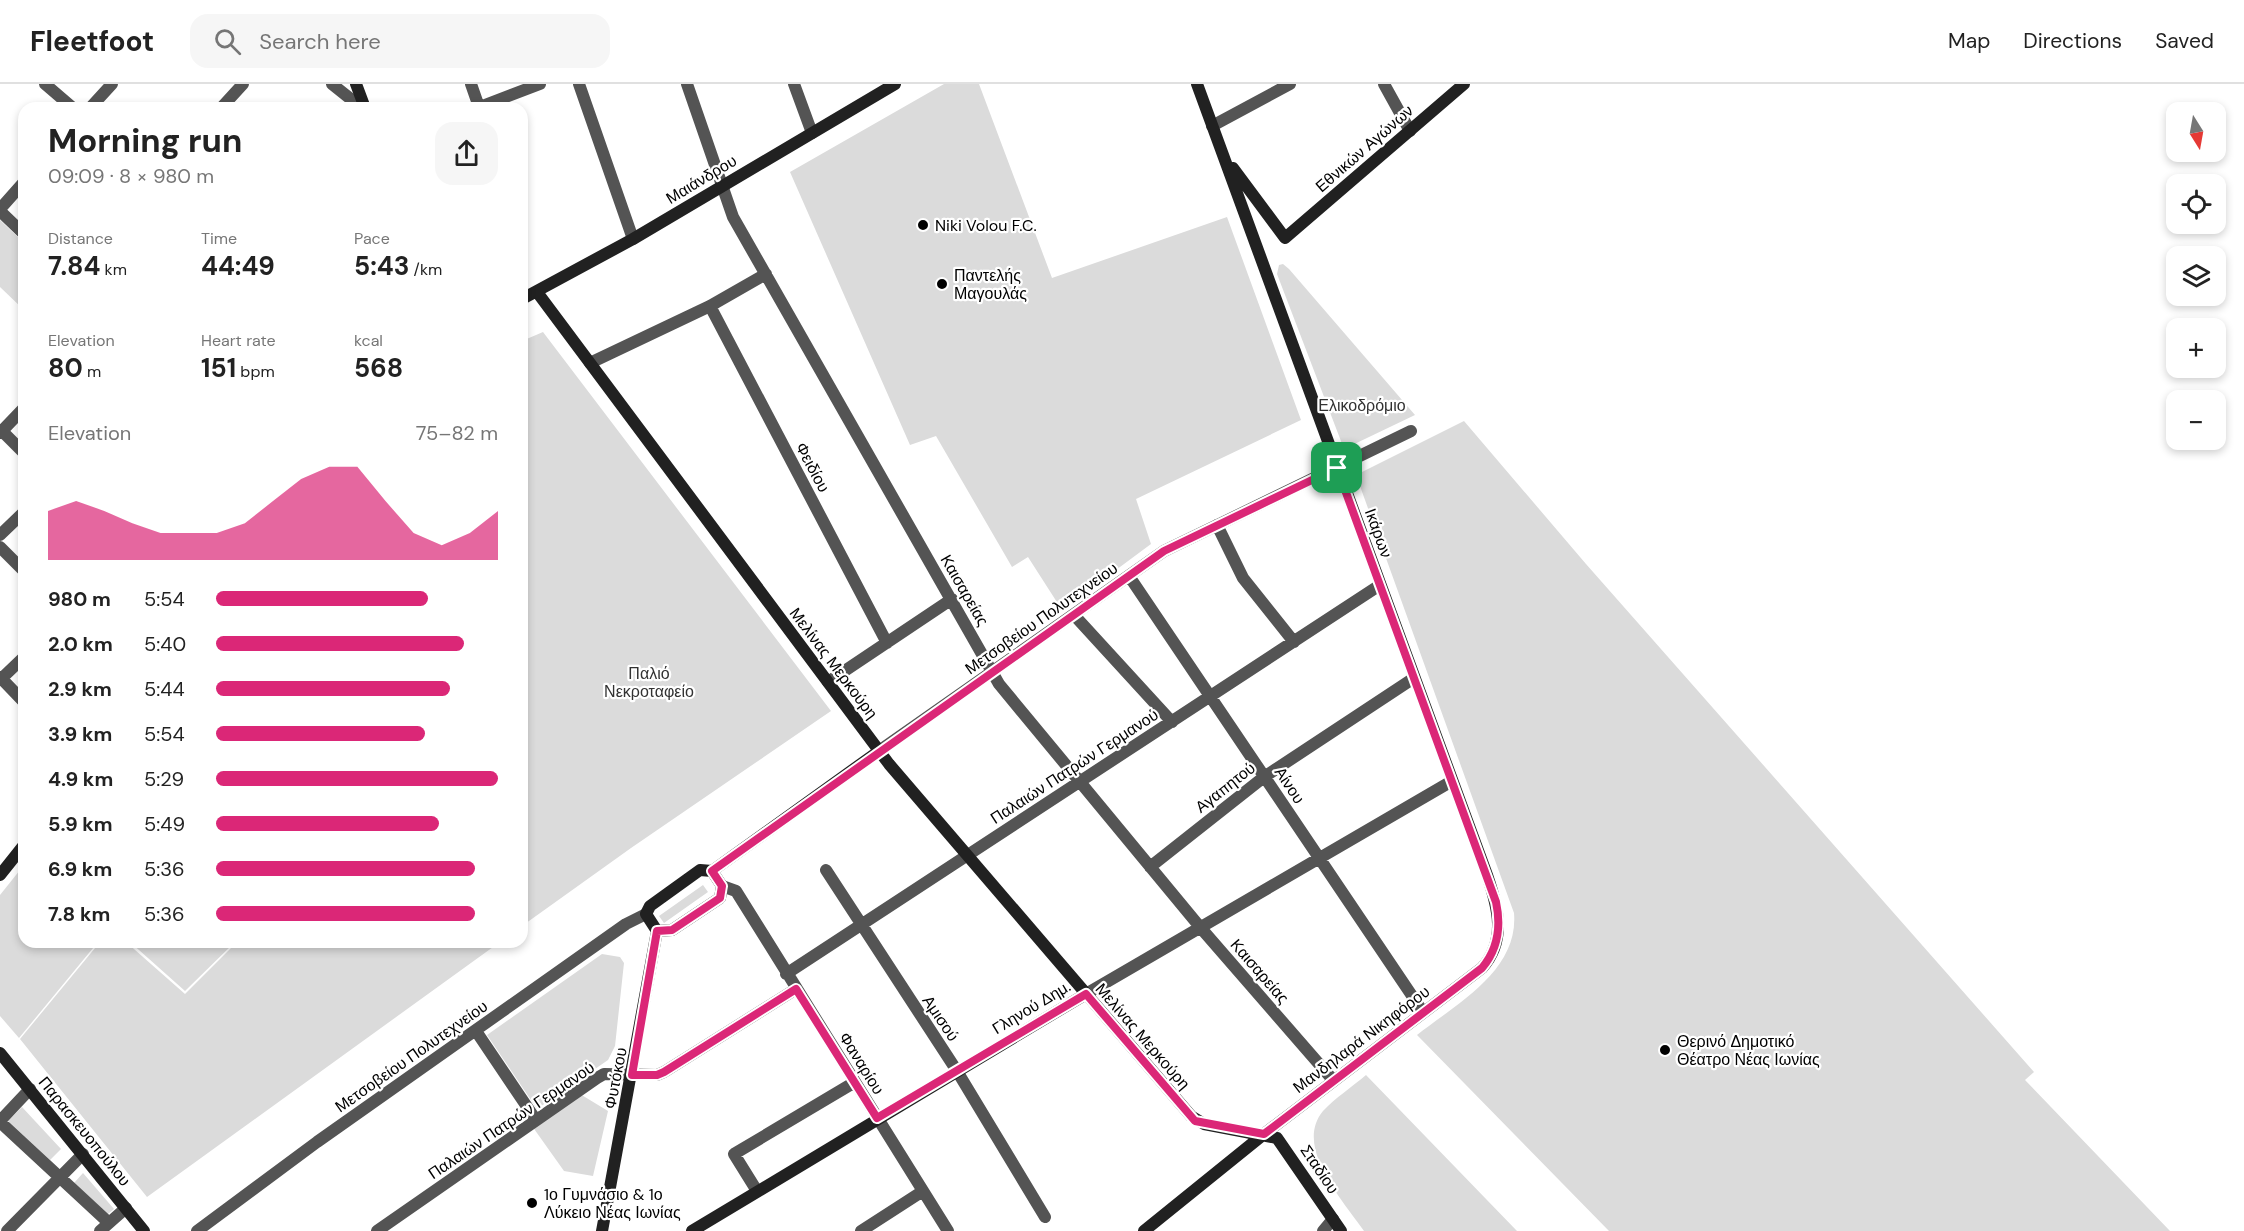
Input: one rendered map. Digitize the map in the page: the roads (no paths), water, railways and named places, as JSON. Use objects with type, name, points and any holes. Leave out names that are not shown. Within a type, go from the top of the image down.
[{"type":"street","points":[[45,84],[66,102]]},
{"type":"street","points":[[96,102],[112,84]]},
{"type":"street","points":[[226,102],[243,84]]},
{"type":"street","points":[[332,84],[355,102]]},
{"type":"street","points":[[356,84],[361,102]]},
{"type":"street","points":[[471,84],[476,102]]},
{"type":"street","points":[[491,102],[540,84]]},
{"type":"street","points":[[579,84],[633,239]]},
{"type":"street","name":"Καισαρείας","points":[[687,84],[733,218],[1005,693],[1200,927],[1333,1080]]},
{"type":"street","points":[[795,84],[812,133]]},
{"type":"street","name":"Μαιάνδρου","points":[[528,296],[633,239],[895,84]]},
{"type":"street","name":"Ικάρων","points":[[1197,84],[1496,902],[1498,930]]},
{"type":"street","points":[[1212,126],[1290,84]]},
{"type":"street","points":[[1384,84],[1410,131]]},
{"type":"street","name":"Εθνικών Αγώνων","points":[[1285,238],[1464,84]]},
{"type":"street","name":"Ικάρων","points":[[1221,150],[1244,185],[1285,238]]},
{"type":"street","points":[[18,189],[0,210],[18,228]]},
{"type":"street","points":[[590,363],[710,306],[766,274]]},
{"type":"street","name":"Μελίνας Μερκούρη","points":[[537,292],[879,751],[1195,1121],[1264,1134]]},
{"type":"street","name":"Φειδίου","points":[[710,306],[887,643]]},
{"type":"street","points":[[18,414],[1,432],[18,448]]},
{"type":"street","name":"Μετσοβείου Πολυτεχνείου","points":[[197,1231],[626,924],[646,914],[650,906],[700,870],[712,871],[1164,551],[1411,431]]},
{"type":"street","points":[[0,535],[18,518]]},
{"type":"street","points":[[1217,525],[1243,578],[1294,642]]},
{"type":"street","points":[[0,547],[18,565]]},
{"type":"street","name":"Αίνου","points":[[1129,576],[1423,1012]]},
{"type":"street","name":"Παλαιών Πατρών Γερμανού","points":[[786,974],[1380,585]]},
{"type":"street","points":[[828,682],[952,599]]},
{"type":"street","points":[[1074,615],[1172,722]]},
{"type":"street","points":[[18,662],[0,679],[18,696]]},
{"type":"street","name":"Αγαπητού","points":[[1150,867],[1264,777],[1414,678]]},
{"type":"street","name":"Γληνού Δημ.","points":[[692,1231],[1086,994],[1320,860],[1452,781]]},
{"type":"street","points":[[0,875],[18,852]]},
{"type":"street","name":"Αμισού","points":[[826,870],[859,925],[957,1071],[1045,1217]]},
{"type":"street","points":[[646,914],[657,931],[672,930],[720,898],[722,886],[712,871]]},
{"type":"street","name":"Φαναρίου","points":[[722,886],[736,891],[948,1231]]},
{"type":"street","name":"Μανδηλαρά Νικηφόρου","points":[[1144,1231],[1333,1080],[1482,968],[1492,954],[1498,930]]},
{"type":"street","name":"Φυτόκου","points":[[602,1231],[657,931]]},
{"type":"street","name":"Παλαιών Πατρών Γερμανού","points":[[377,1231],[604,1074],[657,1075],[664,1072],[796,989]]},
{"type":"street","points":[[476,1031],[536,1120]]},
{"type":"street","name":"Παρασκευοπούλου","points":[[0,1053],[144,1231]]},
{"type":"street","points":[[757,1191],[734,1154],[855,1082]]},
{"type":"street","points":[[30,1089],[0,1122],[59,1176],[105,1227],[126,1208]]},
{"type":"street","name":"Σταδίου","points":[[1264,1134],[1281,1142],[1341,1231]]},
{"type":"street","points":[[7,1231],[83,1154]]},
{"type":"street","points":[[861,1231],[923,1191]]},
{"type":"street","points":[[1323,1231],[1333,1219]]},
{"type":"place","name":"Niki Volou F.C.","points":[[923,225]]},
{"type":"place","name":"Παντελής Μαγουλάς","points":[[942,284]]},
{"type":"place","name":"Θερινό Δημοτικό Θέατρο Νέας Ιωνίας","points":[[1665,1050]]},
{"type":"place","name":"1ο Γυμνάσιο & 1ο Λύκειο Νέας Ιωνίας","points":[[532,1203]]},
{"type":"park label","name":"Ελικοδρόμιο","points":[[1362,405]]},
{"type":"park label","name":"Παλιό Νεκροταφείο","points":[[649,682]]}]
